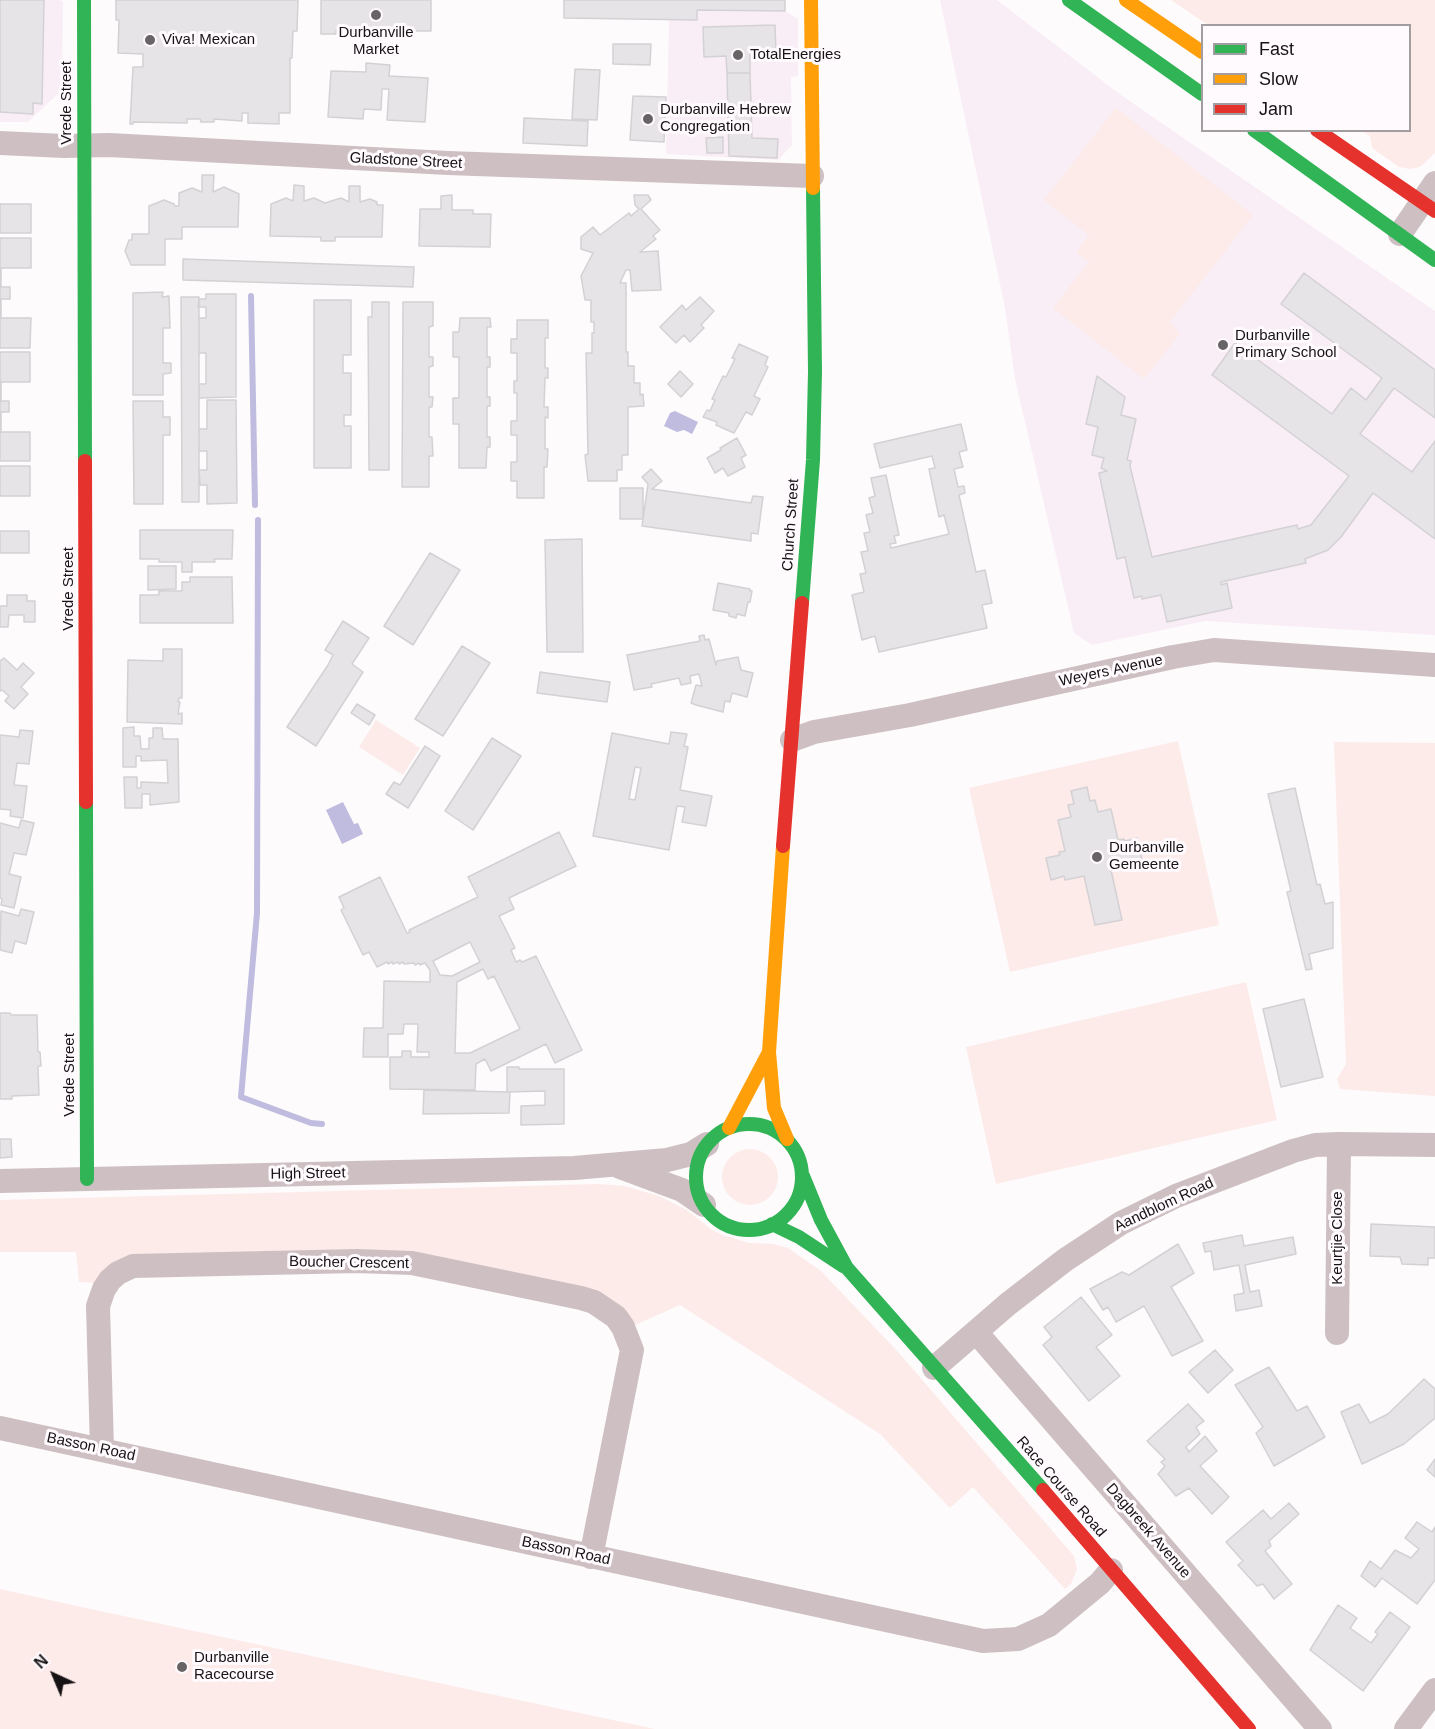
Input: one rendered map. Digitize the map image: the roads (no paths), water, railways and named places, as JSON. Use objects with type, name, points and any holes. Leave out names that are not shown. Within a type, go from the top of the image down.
[{"type":"main road","name":"Vrede Street","points":[[84,0],[87,1179]]},
{"type":"main road","name":"Church Street","points":[[787,1138],[774,1108],[769,1052],[813,460],[815,372],[811,0]]},
{"type":"main road","points":[[1069,0],[1201,93]]},
{"type":"main road","points":[[1126,0],[1201,51]]},
{"type":"main road","points":[[1257,132],[1435,260]]},
{"type":"main road","points":[[1320,132],[1431,198]]},
{"type":"main road","name":"Church Street","points":[[729,1128],[769,1052]]},
{"type":"main road","points":[[787,1138],[759,1124],[744,1124],[729,1128],[716,1136],[707,1144],[696,1174],[698,1190],[704,1205],[718,1220],[734,1228],[751,1230],[772,1224],[786,1216],[796,1203],[803,1176]]},
{"type":"main road","name":"Race Course Road","points":[[787,1138],[798,1156],[803,1176],[821,1220],[847,1268],[1249,1729]]},
{"type":"main road","name":"Race Course Road","points":[[772,1224],[799,1237],[847,1268]]},
{"type":"street","name":"Gladstone Street","points":[[0,143],[109,145],[458,164],[812,176]]},
{"type":"street","points":[[1400,234],[1431,198]]},
{"type":"street","name":"Weyers Avenue","points":[[792,740],[814,732],[910,715],[1214,650],[1435,664]]},
{"type":"street","name":"High Street","points":[[0,1181],[615,1165],[681,1157],[707,1144]]},
{"type":"street","name":"Keurtjie Close","points":[[1337,1333],[1339,1144]]},
{"type":"street","name":"Aandblom Road","points":[[934,1368],[1008,1304],[1065,1260],[1094,1239],[1148,1209],[1293,1151],[1315,1146],[1435,1145]]},
{"type":"street","name":"High Street","points":[[615,1165],[682,1190],[704,1205]]},
{"type":"street","name":"Boucher Crescent","points":[[102,1449],[98,1306],[110,1280],[118,1273],[133,1266],[357,1261],[412,1263],[581,1298],[594,1302],[616,1317],[624,1328],[632,1350],[591,1557]]},
{"type":"street","name":"Dagbreek Avenue","points":[[976,1332],[1320,1729]]},
{"type":"street","name":"Basson Road","points":[[0,1428],[983,1641],[1018,1639],[1041,1629],[1063,1615],[1100,1583],[1111,1570]]},
{"type":"street","points":[[1406,1729],[1435,1690]]},
{"type":"waterway","points":[[251,296],[255,505]]},
{"type":"waterway","points":[[258,520],[257,913],[241,1097],[311,1123],[322,1124]]},
{"type":"place","name":"Durbanville Market","points":[[376,15]]},
{"type":"place","name":"Viva! Mexican","points":[[150,40]]},
{"type":"place","name":"TotalEnergies","points":[[738,55]]},
{"type":"place","name":"Durbanville Hebrew Congregation","points":[[648,119]]},
{"type":"place","name":"Durbanville Primary School","points":[[1223,345]]},
{"type":"place","name":"Durbanville Gemeente","points":[[1097,857]]},
{"type":"place","name":"Durbanville Racecourse","points":[[182,1667]]}]
